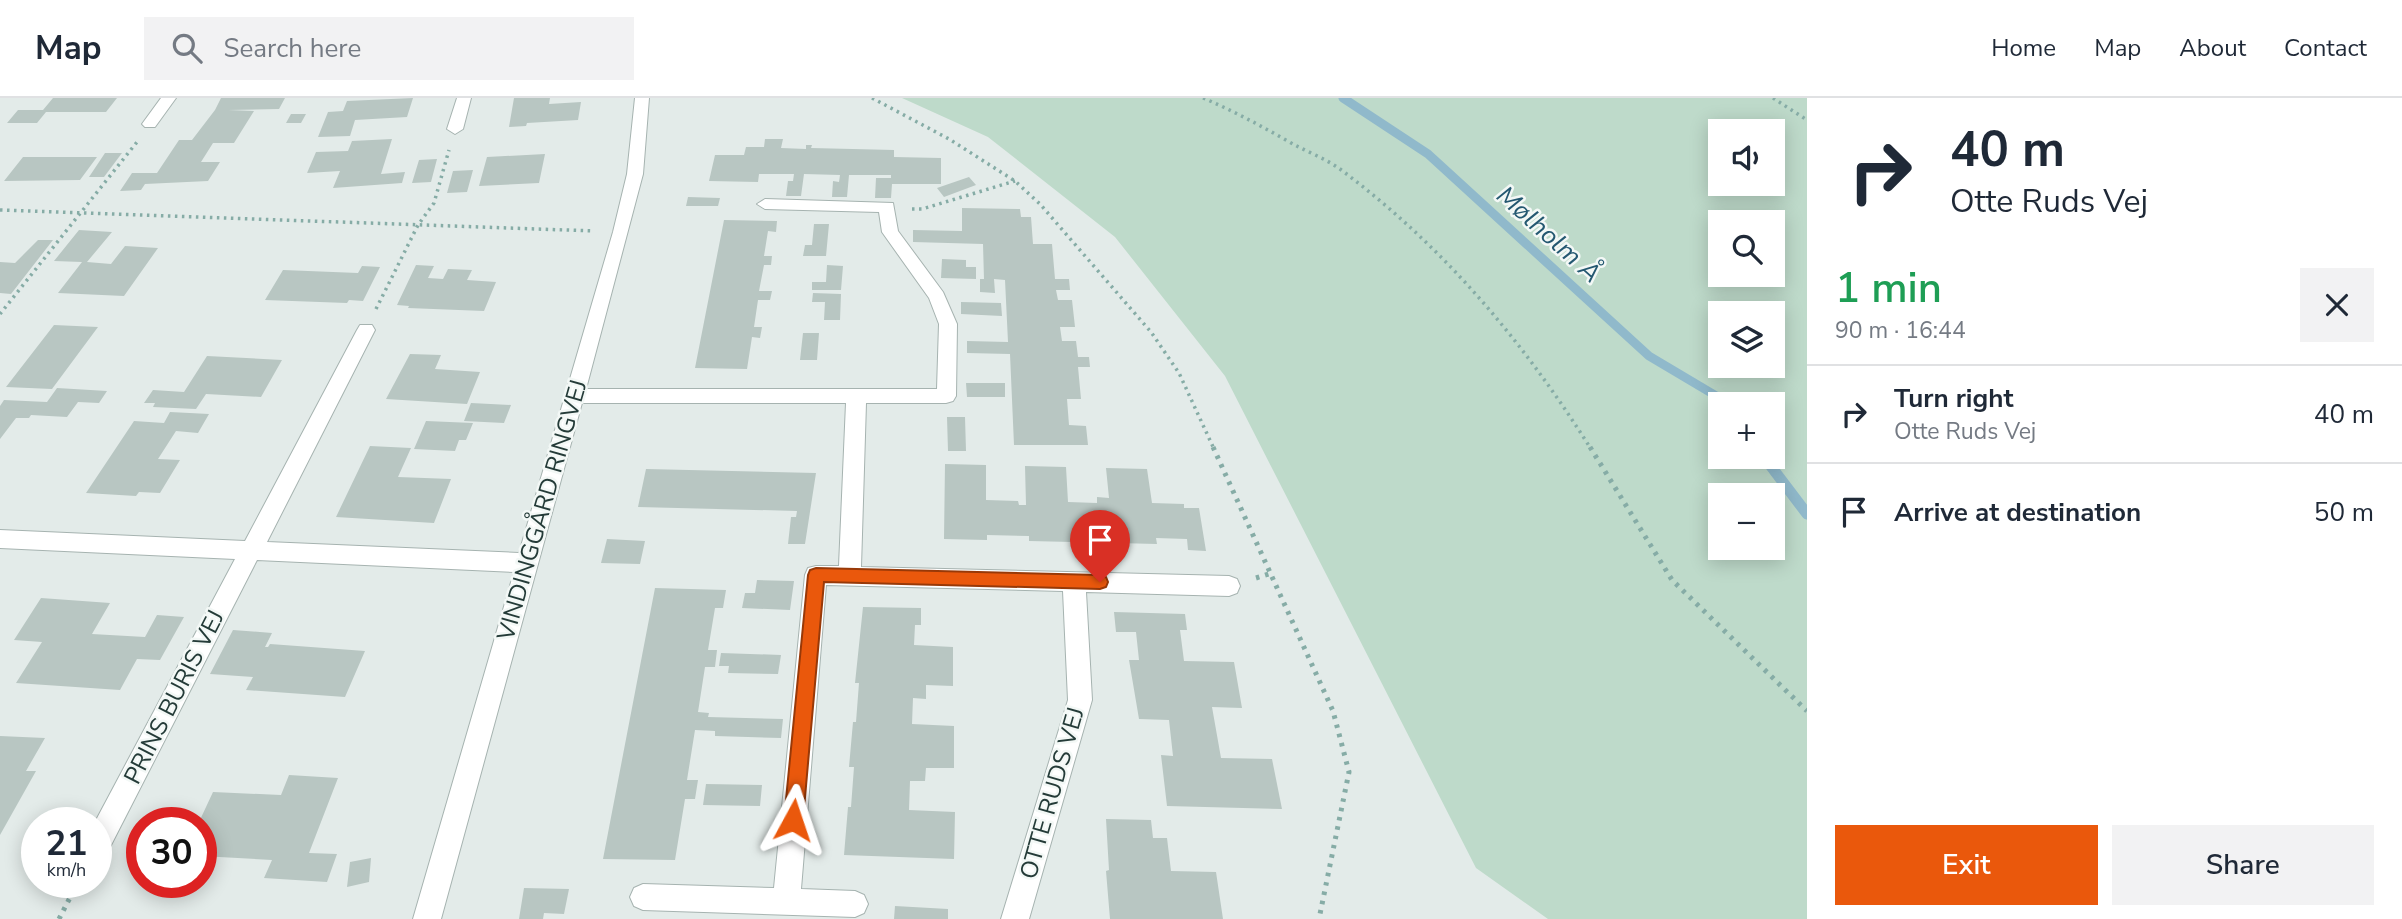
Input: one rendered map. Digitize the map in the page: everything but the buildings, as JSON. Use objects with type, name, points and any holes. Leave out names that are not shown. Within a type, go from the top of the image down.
[{"type":"street","points":[[150,124],[169,98]]},
{"type":"street","points":[[455,129],[464,98]]},
{"type":"street","name":"VINDINGGÅRD RINGVEJ","points":[[427,919],[621,232],[635,174],[642,98]]},
{"type":"street","points":[[574,396],[946,396],[948,324],[937,296],[890,232],[887,207],[765,204]]},
{"type":"street","name":"PRINS BURIS VEJ","points":[[112,819],[366,330]]},
{"type":"street","points":[[850,576],[856,397]]},
{"type":"street","points":[[0,539],[526,563]]},
{"type":"street","points":[[786,902],[816,575],[1229,586]]},
{"type":"street","name":"OTTE RUDS VEJ","points":[[1015,919],[1080,700],[1074,582]]},
{"type":"street","points":[[643,898],[855,904]]},
{"type":"path","points":[[872,98],[949,139],[1016,181],[1040,204],[1151,332],[1179,373],[1333,711],[1349,772],[1319,919]]},
{"type":"path","points":[[1203,98],[1230,109],[1338,168],[1414,231],[1482,298],[1562,403],[1672,580],[1807,711]]},
{"type":"path","points":[[1773,98],[1807,120]]},
{"type":"path","points":[[0,314],[150,124]]},
{"type":"path","points":[[366,330],[418,225],[434,203],[455,129]]},
{"type":"path","points":[[887,207],[922,209],[1016,181]]},
{"type":"path","points":[[0,209],[621,232]]},
{"type":"path","points":[[59,919],[70,898]]},
{"type":"green space","points":[[902,98],[1807,98],[1807,919],[1548,919],[1476,868],[1225,376],[1115,237],[988,137]]},
{"type":"waterway","name":"Mølholm Å","points":[[1343,98],[1428,154],[1649,356],[1710,392]]},
{"type":"waterway","name":"Mølholm Å","points":[[1773,469],[1807,514]]},
{"type":"route","points":[[793,820],[816,575],[1100,582]]}]
